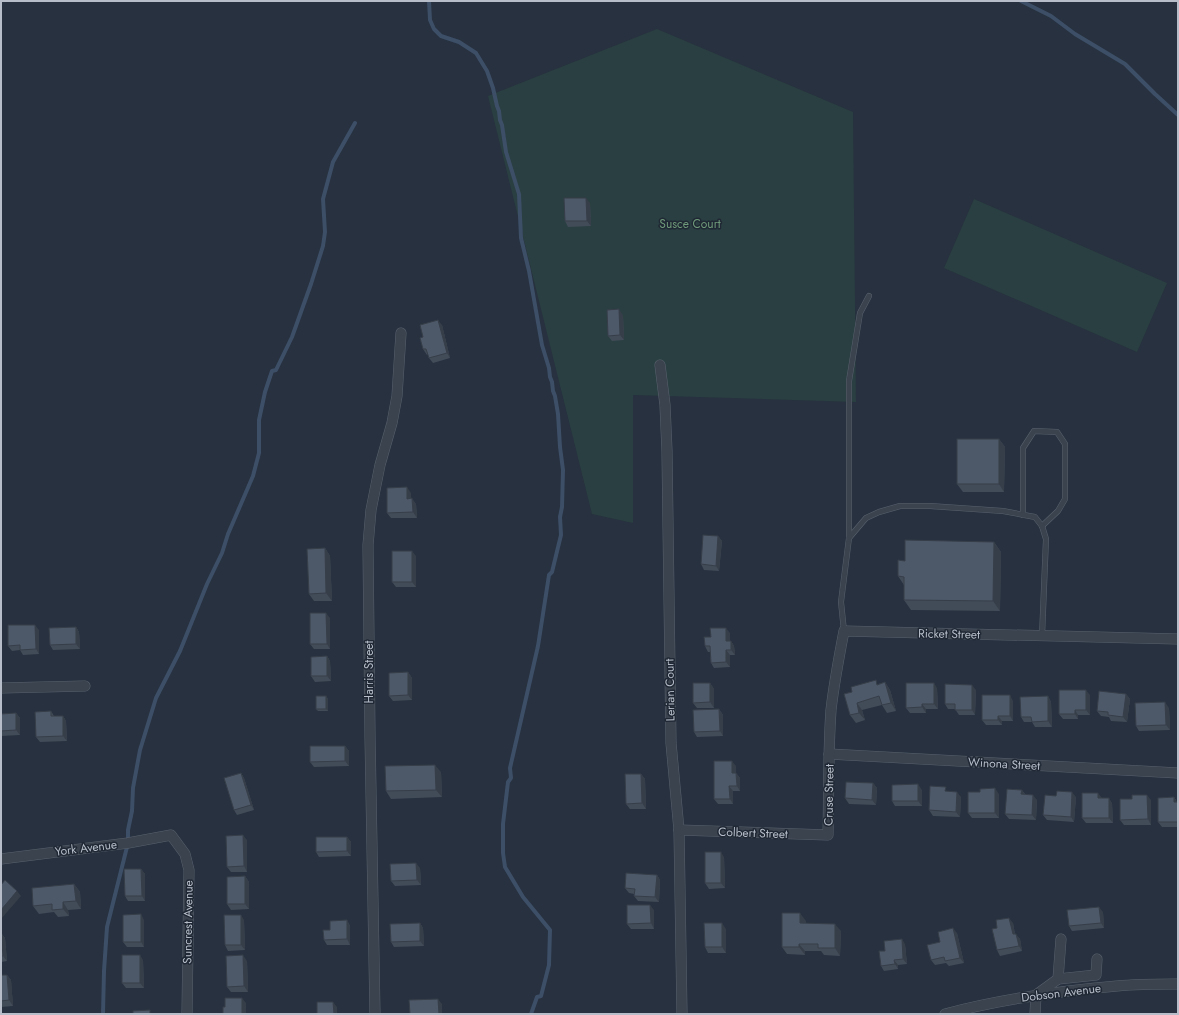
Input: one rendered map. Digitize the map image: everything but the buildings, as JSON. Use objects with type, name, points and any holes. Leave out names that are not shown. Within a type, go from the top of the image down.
[{"type":"street","name":"Harris Street","points":[[374,1014],[368,545],[371,510],[380,465],[392,424],[398,396],[401,333]]},
{"type":"street","name":"Lerian Court","points":[[660,365],[665,405],[668,451],[671,743],[678,830],[682,1014]]},
{"type":"street","name":"Ricket Street","points":[[844,631],[1178,639]]},
{"type":"street","points":[[829,754],[834,690],[844,631]]},
{"type":"street","points":[[1,688],[85,686]]},
{"type":"street","name":"Winona Street","points":[[829,754],[1178,773]]},
{"type":"street","name":"Cruse Street","points":[[828,835],[829,754]]},
{"type":"street","name":"Colbert Street","points":[[678,830],[828,835]]},
{"type":"street","name":"York Avenue","points":[[1,859],[128,843],[171,835]]},
{"type":"street","name":"Suncrest Avenue","points":[[171,835],[185,854],[189,870],[187,1014]]},
{"type":"street","points":[[1058,978],[1060,939]]},
{"type":"street","points":[[1035,1014],[1036,995],[1058,978],[1096,975],[1097,959]]},
{"type":"street","name":"Dobson Avenue","points":[[945,1014],[1036,995],[1117,986],[1178,984]]},
{"type":"lane","points":[[844,631],[842,602],[849,538],[849,381],[860,313],[870,296]]},
{"type":"lane","points":[[1023,515],[1023,448],[1034,431],[1057,432],[1065,444],[1065,499],[1058,511],[1042,526]]},
{"type":"lane","points":[[849,538],[866,518],[879,512],[900,506],[1003,511],[1035,516],[1042,526],[1046,538],[1042,636]]},
{"type":"green space","name":"Susce Court","points":[[657,29],[853,112],[856,402],[633,395],[633,523],[592,514],[488,96]]},
{"type":"green space","points":[[974,199],[1167,283],[1137,352],[944,268]]},
{"type":"waterway","points":[[429,1],[430,20],[434,29],[441,36],[459,42],[476,53],[487,71],[493,88],[502,125],[506,152],[519,194],[521,238],[529,271],[542,345],[549,368],[558,414],[563,470],[562,507],[560,517],[561,535],[552,572],[549,575],[538,646],[510,768],[511,778],[508,782],[503,824],[503,853],[505,867],[523,897],[550,930],[549,965],[541,996],[537,997],[531,1014]]},
{"type":"waterway","points":[[1021,1],[1051,16],[1075,34],[1125,64],[1178,115]]},
{"type":"waterway","points":[[103,1014],[107,927],[128,843],[133,788],[140,750],[156,698],[180,651],[253,476],[259,453],[259,420],[265,392],[272,371],[276,370],[292,337],[311,284],[323,246],[325,232],[323,199],[333,162],[355,123]]}]
